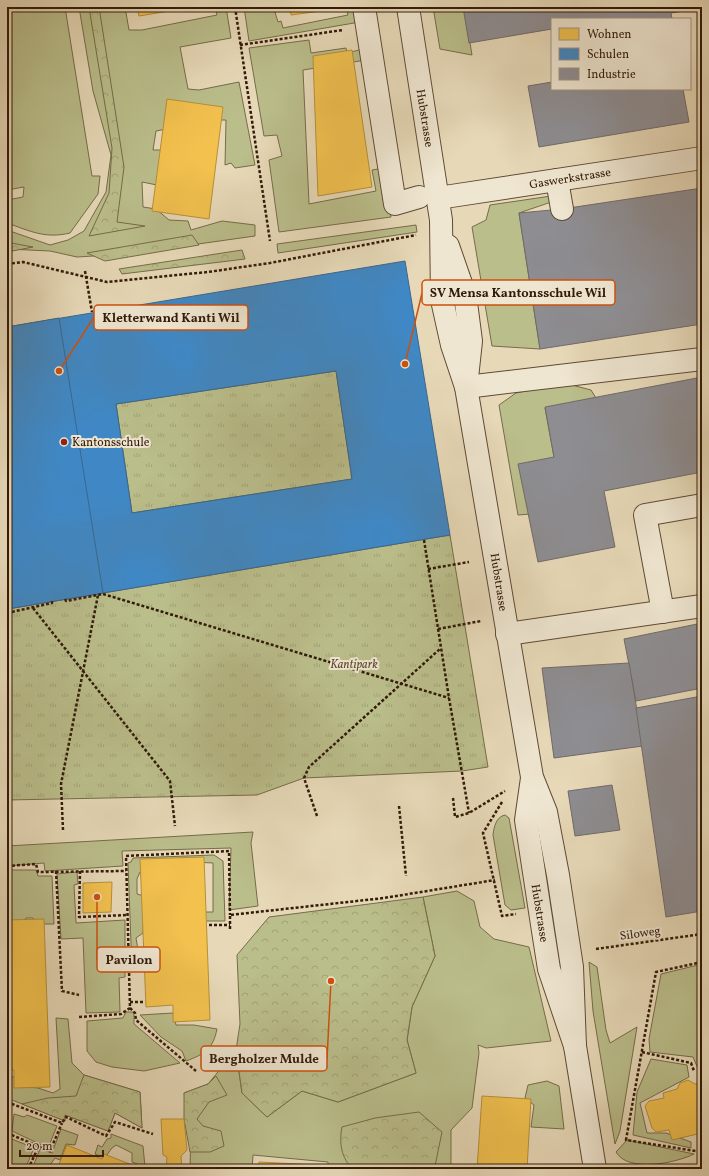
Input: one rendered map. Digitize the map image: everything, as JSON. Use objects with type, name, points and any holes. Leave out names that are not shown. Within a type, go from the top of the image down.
[{"type":"street","name":"Hubstrasse","points":[[408,7],[428,198],[442,230],[465,296],[471,341],[466,387],[532,777],[546,812],[558,876],[572,967],[575,1046],[594,1169]]},
{"type":"street","name":"Gaswerkstrasse","points":[[366,16],[395,204],[702,158]]},
{"type":"street","points":[[557,180],[562,209]]},
{"type":"street","points":[[466,387],[702,359]]},
{"type":"street","points":[[663,612],[645,515],[702,505]]},
{"type":"street","points":[[507,634],[702,606]]},
{"type":"path","points":[[235,7],[270,241]]},
{"type":"path","points":[[240,45],[366,16]]},
{"type":"path","points":[[7,264],[23,262],[106,282],[208,272],[421,234]]},
{"type":"path","points":[[85,271],[92,312]]},
{"type":"path","points":[[424,540],[469,813]]},
{"type":"path","points":[[428,569],[471,561]]},
{"type":"path","points":[[65,599],[66,601],[103,594],[449,698]]},
{"type":"path","points":[[63,830],[61,784],[98,595]]},
{"type":"path","points":[[7,613],[33,608],[52,602]]},
{"type":"path","points":[[33,608],[170,781],[175,826]]},
{"type":"path","points":[[438,629],[488,619]]},
{"type":"path","points":[[317,816],[304,778],[309,767],[441,648]]},
{"type":"path","points":[[453,798],[455,817],[469,813],[510,788],[506,794]]},
{"type":"path","points":[[503,801],[483,833],[495,880],[502,916],[522,913]]},
{"type":"path","points":[[399,806],[406,876]]},
{"type":"path","points":[[196,1071],[136,1020],[134,1013],[130,1008],[126,856],[229,851],[230,929]]},
{"type":"path","points":[[7,866],[36,864],[38,872],[126,871]]},
{"type":"path","points":[[80,871],[79,917],[127,915]]},
{"type":"path","points":[[56,872],[62,991],[79,995]]},
{"type":"path","points":[[230,914],[384,898],[495,880]]},
{"type":"path","points":[[209,925],[230,925]]},
{"type":"path","name":"Siloweg","points":[[592,950],[702,934]]},
{"type":"path","points":[[701,1152],[626,1140],[656,972],[702,962]]},
{"type":"path","points":[[130,1002],[145,1002]]},
{"type":"path","points":[[79,1017],[122,1014],[130,1008]]},
{"type":"path","points":[[642,1052],[691,1063],[694,1071]]},
{"type":"path","points":[[7,1102],[62,1123]]},
{"type":"path","points":[[7,1133],[50,1151],[66,1117],[106,1136],[115,1122],[153,1134]]},
{"type":"path","points":[[698,1137],[702,1159]]},
{"type":"path","points":[[28,1169],[39,1146]]},
{"type":"green space","points":[[7,7],[65,7],[92,176],[100,176],[98,194],[70,233],[61,235],[45,235],[7,223],[7,200],[23,197],[24,187],[7,190]]},
{"type":"green space","points":[[79,7],[125,7],[129,30],[142,30],[217,15],[215,7],[226,7],[231,38],[180,47],[188,89],[199,90],[239,82],[255,165],[235,168],[231,163],[225,165],[226,120],[215,120],[156,131],[153,150],[161,150],[157,185],[142,182],[143,207],[156,209],[169,220],[188,221],[191,230],[222,221],[255,225],[255,236],[127,254],[77,257],[50,251],[7,249],[7,230],[50,245],[68,240],[84,231],[106,192],[111,155],[93,91]]},
{"type":"green space","points":[[89,7],[99,7],[124,167],[117,222],[145,226],[89,236],[109,193],[112,148]]},
{"type":"green space","points":[[244,7],[280,7],[274,9],[278,22],[281,21],[283,28],[348,15],[346,7],[357,7],[360,22],[249,41]]},
{"type":"green space","points":[[433,7],[464,7],[472,55],[440,49]]},
{"type":"green space","points":[[309,40],[311,53],[346,48],[347,53],[363,49],[366,60],[303,70],[309,204],[376,191],[372,170],[384,168],[391,217],[279,232],[269,160],[282,156],[277,135],[264,136],[249,48]]},
{"type":"green space","points":[[558,195],[563,198],[519,213],[540,349],[492,346],[472,227],[486,220],[490,205]]},
{"type":"green space","points":[[416,225],[417,232],[278,253],[277,244]]},
{"type":"green space","points":[[192,235],[199,245],[105,261],[87,253]]},
{"type":"green space","points":[[11,243],[33,247],[7,252],[7,244]]},
{"type":"green space","points":[[242,250],[245,259],[122,274],[119,269]]},
{"type":"green space","points":[[336,371],[352,479],[132,513],[116,404]]},
{"type":"green space","points":[[564,383],[591,390],[596,398],[545,408],[554,457],[544,513],[518,515],[499,405],[516,393]]},
{"type":"green space","name":"Kantipark","points":[[450,535],[488,767],[462,771],[304,778],[257,795],[7,800],[7,609]]},
{"type":"green space","points":[[505,815],[509,818],[525,908],[511,910],[505,905],[493,835],[499,818]]},
{"type":"green space","points":[[253,832],[251,843],[258,906],[229,910],[231,848],[122,851],[123,866],[45,871],[44,863],[7,866],[7,846]]},
{"type":"green space","points":[[214,855],[223,861],[225,921],[204,921],[202,912],[213,912],[213,863],[193,862],[171,871],[140,872],[137,879],[137,894],[144,896],[143,933],[136,938],[138,950],[144,953],[143,970],[132,970],[128,863],[131,862],[133,858]]},
{"type":"green space","points":[[7,870],[36,870],[38,876],[52,876],[54,924],[36,924],[33,918],[26,918],[22,924],[7,935]]},
{"type":"green space","points":[[77,872],[78,884],[74,885],[76,923],[125,920],[125,977],[119,978],[120,1012],[86,1013],[83,938],[61,939],[57,874]]},
{"type":"green space","points":[[457,891],[474,901],[480,927],[494,939],[529,947],[551,1041],[486,1048],[478,1045],[479,1053],[472,1108],[451,1130],[451,1169],[328,1169],[328,1162],[253,1155],[252,1169],[190,1169],[191,1126],[184,1093],[208,1084],[236,1050],[242,1093],[267,1117],[302,1091],[338,1102],[416,1073],[407,1040],[412,1007],[435,956],[423,897]]},
{"type":"green space","points":[[423,897],[435,956],[412,1007],[407,1040],[416,1073],[338,1102],[302,1091],[267,1117],[242,1093],[236,1050],[240,1024],[237,955],[269,917]]},
{"type":"green space","points":[[589,962],[597,967],[606,1030],[610,1043],[637,1027],[620,1131],[615,1144],[593,1011]]},
{"type":"green space","points":[[702,964],[702,1071],[699,1071],[693,1057],[650,1052],[649,1039],[661,974]]},
{"type":"green space","points":[[126,1012],[134,1012],[134,1024],[180,1063],[144,1071],[112,1067],[96,1062],[87,1051],[87,1021],[123,1018]]},
{"type":"green space","points":[[173,1013],[176,1025],[194,1025],[217,1029],[213,1041],[207,1050],[186,1061],[182,1051],[161,1037],[140,1015]]},
{"type":"green space","points":[[56,1018],[68,1019],[72,1063],[84,1075],[140,1092],[142,1128],[115,1113],[108,1131],[65,1115],[65,1121],[7,1098],[7,1077],[17,1077],[18,1086],[38,1088],[53,1093],[60,1089]]},
{"type":"green space","points":[[651,1059],[687,1065],[689,1077],[640,1103],[647,1133],[666,1133],[691,1142],[691,1148],[633,1135],[637,1092]]},
{"type":"green space","points":[[84,1075],[140,1092],[142,1128],[115,1113],[108,1131],[65,1115],[65,1121],[22,1104],[48,1098],[76,1096]]},
{"type":"green space","points":[[216,1076],[227,1095],[209,1102],[197,1119],[203,1126],[221,1131],[224,1146],[210,1152],[190,1152],[184,1119],[184,1093],[208,1084]]},
{"type":"green space","points":[[547,1081],[559,1086],[564,1129],[531,1127],[534,1105],[525,1098],[528,1085]]},
{"type":"green space","points":[[419,1112],[442,1132],[435,1166],[432,1169],[353,1169],[349,1165],[343,1155],[342,1150],[342,1127],[375,1118]]},
{"type":"green space","points":[[14,1114],[24,1117],[27,1115],[57,1126],[48,1148],[12,1131]]},
{"type":"green space","points":[[61,1129],[78,1135],[75,1145],[66,1144],[60,1160],[55,1158],[50,1165],[44,1165],[43,1169],[32,1169],[40,1149],[52,1153]]},
{"type":"green space","points":[[111,1134],[143,1146],[145,1167],[132,1162],[132,1153],[116,1145],[111,1149],[105,1158],[95,1154],[98,1145],[102,1147],[107,1139],[111,1138]]},
{"type":"green space","points":[[7,1137],[34,1148],[25,1169],[7,1169]]},
{"type":"green space","points":[[627,1140],[694,1154],[665,1163],[641,1164],[631,1162],[622,1158],[616,1152]]},
{"type":"building: Wohnen","points":[[137,7],[194,7],[139,16]]},
{"type":"building: Wohnen","points":[[290,7],[343,7],[343,8],[291,15]]},
{"type":"building: Wohnen","points":[[352,50],[372,187],[318,196],[313,56]]},
{"type":"building: Wohnen","points":[[167,99],[223,107],[209,219],[152,211]]},
{"type":"building: Wohnen","points":[[204,857],[210,1020],[173,1022],[173,1005],[146,1007],[140,859]]},
{"type":"building: Wohnen","points":[[112,882],[111,912],[83,913],[83,883]]},
{"type":"building: Wohnen","points":[[44,919],[50,1087],[14,1088],[14,1070],[7,1070],[7,920]]},
{"type":"building: Wohnen","points":[[688,1080],[695,1084],[702,1083],[702,1133],[672,1140],[669,1130],[656,1132],[652,1128],[645,1106],[649,1101],[664,1098],[663,1093],[677,1089],[680,1083]]},
{"type":"building: Wohnen","points":[[482,1096],[531,1099],[527,1169],[477,1169]]},
{"type":"building: Wohnen","points":[[161,1119],[184,1119],[187,1150],[181,1156],[182,1169],[166,1169],[167,1157],[163,1155]]},
{"type":"building: Wohnen","points":[[67,1145],[102,1159],[104,1154],[140,1168],[57,1169]]},
{"type":"building: Wohnen","points":[[259,1162],[318,1165],[318,1169],[258,1169]]},
{"type":"building: Schulen","name":"Kantonsschule","points":[[405,261],[450,535],[7,609],[7,327]],"holes":[[[336,371],[352,479],[132,513],[116,404]]]},
{"type":"building: Schulen","points":[[59,318],[103,593],[7,609],[7,327]]},
{"type":"building: Industrie","points":[[463,7],[702,7],[671,13],[672,18],[551,18],[551,29],[469,43]]},
{"type":"building: Industrie","points":[[551,82],[551,90],[683,90],[689,122],[539,147],[528,86]]},
{"type":"building: Industrie","points":[[702,188],[702,324],[540,349],[519,213],[562,209]]},
{"type":"building: Industrie","points":[[702,377],[702,472],[604,491],[615,547],[538,562],[518,464],[554,457],[545,407]]},
{"type":"building: Industrie","points":[[702,623],[702,688],[636,701],[624,639]]},
{"type":"building: Industrie","points":[[629,663],[643,746],[554,758],[542,668]]},
{"type":"building: Industrie","points":[[702,696],[702,911],[666,917],[636,708]]},
{"type":"building: Industrie","points":[[612,785],[620,830],[575,836],[568,791]]},
{"type":"place","name":"SV Mensa Kantonsschule Wil","points":[[405,364]]},
{"type":"place","name":"Kletterwand Kanti Wil","points":[[59,371]]},
{"type":"place","name":"Kantonsschule","points":[[64,442]]},
{"type":"place","name":"Pavilon","points":[[97,897]]},
{"type":"place","name":"Bergholzer Mulde","points":[[331,981]]}]
